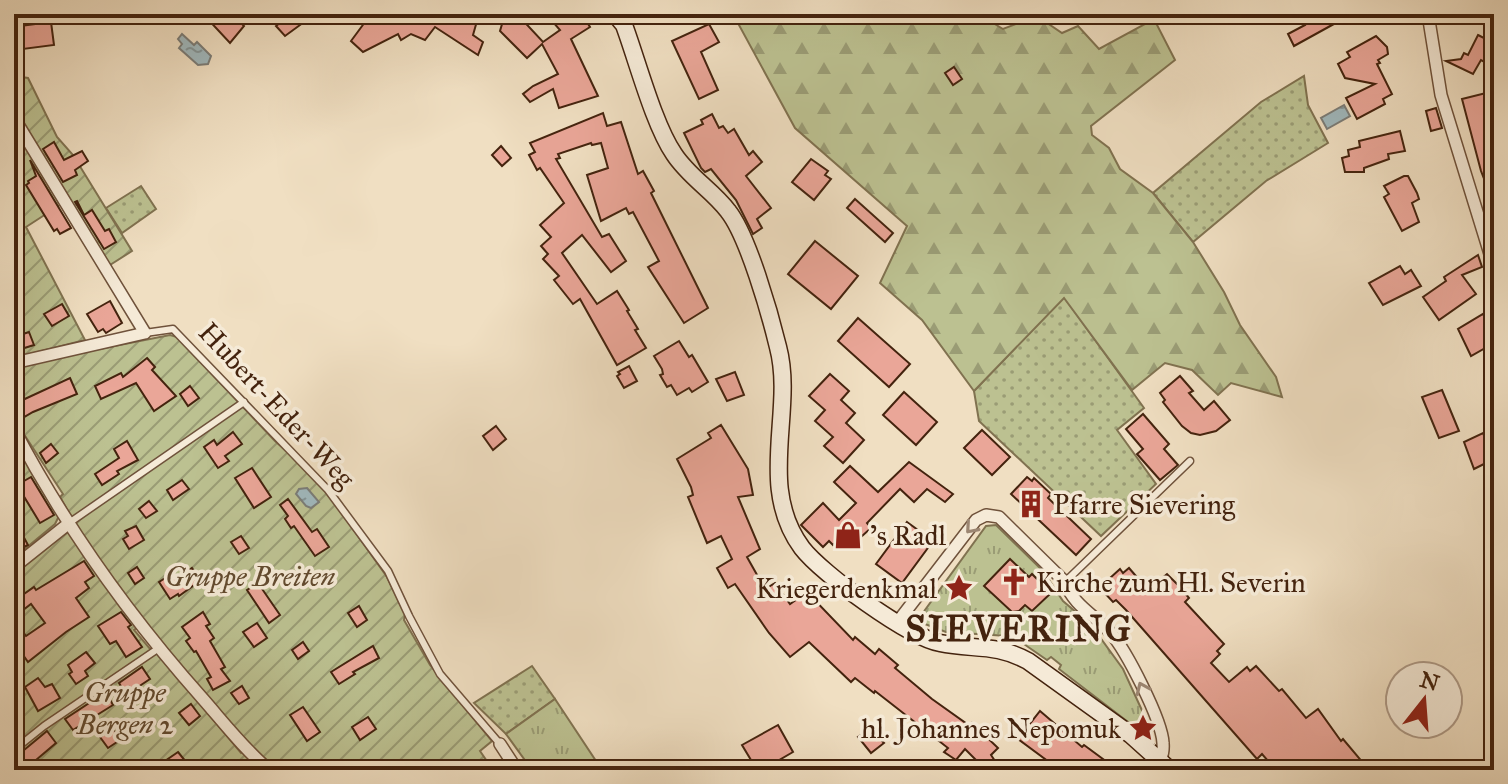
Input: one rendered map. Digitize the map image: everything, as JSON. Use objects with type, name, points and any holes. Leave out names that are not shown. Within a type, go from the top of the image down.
[{"type":"main road","points":[[615,14],[624,25],[673,152],[692,177],[715,196],[731,215],[771,319],[782,359],[778,451],[780,485],[788,520],[802,547],[821,567],[896,624],[938,643],[974,645],[1014,653],[1131,735],[1161,767]]},
{"type":"street","points":[[1428,14],[1441,95],[1494,267]]},
{"type":"street","points":[[14,118],[145,333],[14,363]]},
{"type":"street","points":[[14,429],[18,445],[68,524],[159,648],[269,770]]},
{"type":"street","points":[[896,624],[976,520],[986,515],[999,517],[1065,582],[1069,595],[1111,633],[1133,670],[1161,731],[1164,746],[1161,767]]},
{"type":"street","points":[[14,567],[68,524]]},
{"type":"street","points":[[500,744],[517,770]]},
{"type":"lane","name":"Hubert-Eder-Weg","points":[[145,333],[173,329],[313,472],[388,571],[440,674],[500,744]]},
{"type":"lane","points":[[68,524],[244,402]]},
{"type":"lane","points":[[1065,582],[1190,461]]},
{"type":"lane","points":[[14,750],[159,648]]},
{"type":"green space","points":[[733,14],[978,14],[1003,29],[1037,16],[1062,33],[1078,26],[1099,49],[1154,19],[1175,60],[1091,126],[1092,135],[1109,148],[1120,169],[1153,193],[1193,242],[1240,325],[1276,377],[1282,397],[1231,383],[1218,395],[1192,370],[1165,363],[1132,390],[1064,298],[974,391],[922,320],[880,283],[907,226],[795,128]]},
{"type":"green space","points":[[14,76],[28,78],[57,137],[73,155],[132,251],[110,265],[63,203],[26,227],[85,340],[14,358]]},
{"type":"green space","points":[[1304,76],[1308,105],[1328,143],[1266,181],[1193,242],[1153,193],[1261,102]]},
{"type":"green space","points":[[141,186],[156,209],[122,233],[106,208]]},
{"type":"green space","points":[[1064,297],[1144,408],[1117,430],[1156,484],[1101,536],[979,421],[974,391]]},
{"type":"green space","name":"Gruppe Breiten","points":[[170,335],[177,337],[275,441],[311,473],[336,505],[387,577],[405,614],[404,620],[430,665],[492,741],[480,751],[493,770],[276,770],[224,718],[129,602],[75,524],[60,497],[63,494],[14,419],[14,369],[44,360]]},
{"type":"green space","points":[[14,436],[59,516],[55,524],[14,558]]},
{"type":"green space","points":[[996,525],[1043,571],[1063,601],[1091,625],[1123,669],[1151,730],[1145,735],[1059,669],[1061,665],[1051,657],[1047,660],[1021,642],[1008,636],[946,632],[917,621],[986,526]]},
{"type":"green space","name":"Gruppe Bergen 2","points":[[69,531],[138,627],[134,630],[150,649],[154,648],[241,753],[244,751],[266,770],[14,770],[14,571]]},
{"type":"green space","points":[[532,666],[555,699],[506,734],[474,703]]},
{"type":"green space","points":[[555,699],[602,770],[532,770],[506,734]]},
{"type":"water","points":[[182,34],[194,45],[197,42],[211,56],[208,64],[198,65],[179,48],[182,44],[178,39]]},
{"type":"water","points":[[1344,105],[1350,116],[1327,129],[1321,118]]},
{"type":"water","points":[[307,488],[319,502],[311,508],[296,494],[299,489]]},
{"type":"building","points":[[203,14],[233,14],[244,26],[230,43]]},
{"type":"building","points":[[291,14],[315,14],[285,36],[276,26]]},
{"type":"building","points":[[371,14],[479,14],[473,35],[483,42],[478,55],[435,27],[425,40],[411,34],[401,40],[398,34],[363,52],[351,41]]},
{"type":"building","points":[[505,14],[517,14],[543,42],[560,30],[546,14],[582,14],[590,27],[571,39],[598,96],[559,108],[553,89],[530,102],[523,94],[558,74],[542,44],[527,58],[500,31]]},
{"type":"building","points":[[1317,14],[1352,14],[1294,46],[1288,34]]},
{"type":"building","points":[[51,22],[54,45],[23,49],[20,26]]},
{"type":"building","points":[[709,24],[719,42],[701,52],[718,90],[699,99],[672,41]]},
{"type":"building","points":[[1478,35],[1494,43],[1494,67],[1481,60],[1473,74],[1446,61],[1461,59],[1464,53],[1468,55]]},
{"type":"building","points":[[1376,36],[1387,47],[1388,54],[1377,64],[1392,94],[1383,99],[1385,104],[1357,119],[1346,98],[1375,84],[1345,78],[1338,64],[1350,57],[1347,52]]},
{"type":"building","points":[[954,67],[962,79],[953,85],[945,73]]},
{"type":"building","points":[[1494,91],[1492,199],[1481,171],[1462,99]]},
{"type":"building","points":[[1436,108],[1442,128],[1431,131],[1426,111]]},
{"type":"building","points":[[603,113],[607,126],[621,122],[638,174],[643,171],[654,191],[651,193],[708,308],[684,323],[648,267],[659,261],[633,212],[629,214],[626,208],[601,221],[587,175],[608,168],[601,143],[591,143],[558,154],[560,158],[556,159],[602,237],[609,234],[626,261],[611,272],[582,235],[562,253],[597,304],[617,291],[629,310],[638,329],[635,330],[646,348],[617,365],[580,299],[573,304],[554,280],[559,276],[543,259],[548,254],[541,246],[551,237],[540,225],[564,203],[529,155],[535,152],[530,143]]},
{"type":"building","points":[[712,114],[719,128],[723,126],[728,133],[734,129],[749,155],[753,151],[762,162],[746,176],[771,208],[757,219],[762,228],[753,234],[736,200],[711,169],[705,172],[701,168],[684,133],[703,124],[701,120]]},
{"type":"building","points":[[1400,131],[1405,151],[1388,154],[1389,159],[1364,168],[1364,172],[1345,172],[1342,158],[1349,156],[1348,150],[1360,147],[1359,141]]},
{"type":"building","points":[[54,142],[64,160],[82,151],[88,161],[75,170],[77,175],[63,182],[43,149]]},
{"type":"building","points":[[501,146],[511,158],[502,166],[492,155]]},
{"type":"building","points":[[811,159],[828,171],[825,175],[831,179],[814,200],[792,182]]},
{"type":"building","points":[[30,160],[71,228],[60,234],[57,229],[54,231],[26,185],[36,176]]},
{"type":"building","points":[[1408,176],[1419,199],[1412,203],[1419,222],[1402,231],[1384,197],[1389,194],[1384,186]]},
{"type":"building","points":[[855,199],[893,233],[885,242],[847,208]]},
{"type":"building","points":[[75,202],[84,215],[92,210],[116,242],[104,249]]},
{"type":"building","points":[[815,241],[858,276],[831,309],[788,274]]},
{"type":"building","points":[[1478,255],[1482,267],[1462,275],[1476,294],[1439,320],[1423,297],[1446,281],[1444,277]]},
{"type":"building","points":[[1400,266],[1405,274],[1411,270],[1421,286],[1383,305],[1369,283]]},
{"type":"building","points":[[110,301],[122,323],[106,333],[103,329],[98,332],[87,314]]},
{"type":"building","points":[[62,304],[69,316],[52,326],[44,314]]},
{"type":"building","points":[[1483,314],[1494,333],[1494,343],[1471,356],[1458,329]]},
{"type":"building","points":[[858,318],[910,364],[889,387],[838,341]]},
{"type":"building","points":[[29,332],[34,345],[18,350],[14,337]]},
{"type":"building","points":[[679,341],[689,357],[692,355],[708,382],[692,392],[689,388],[677,395],[671,385],[667,387],[654,356]]},
{"type":"building","points":[[147,358],[155,367],[152,370],[176,396],[154,411],[136,383],[101,399],[95,386],[121,373],[123,377]]},
{"type":"building","points":[[629,366],[637,381],[624,388],[617,376],[620,374],[618,372]]},
{"type":"building","points":[[735,372],[744,395],[727,401],[716,379]]},
{"type":"building","points":[[830,374],[849,391],[841,400],[855,413],[846,423],[864,440],[843,463],[824,446],[833,437],[815,421],[825,410],[809,396]]},
{"type":"building","points":[[1180,376],[1193,391],[1189,393],[1204,410],[1214,401],[1230,420],[1216,431],[1200,435],[1182,426],[1163,402],[1165,400],[1160,393]]},
{"type":"building","points":[[70,378],[77,394],[19,420],[14,404]]},
{"type":"building","points":[[190,386],[199,398],[188,406],[180,394]]},
{"type":"building","points":[[1442,390],[1459,431],[1439,438],[1422,397]]},
{"type":"building","points":[[904,392],[937,422],[916,445],[883,415]]},
{"type":"building","points":[[1143,414],[1169,444],[1164,449],[1178,465],[1160,480],[1137,454],[1143,449],[1126,429]]},
{"type":"building","points":[[721,425],[748,469],[753,495],[738,497],[760,549],[747,557],[765,589],[775,583],[790,604],[807,592],[853,640],[855,637],[875,654],[879,649],[898,665],[895,668],[932,699],[970,726],[972,723],[998,748],[991,755],[1001,770],[986,770],[965,749],[956,760],[944,752],[948,748],[875,691],[855,678],[851,682],[809,642],[790,657],[735,584],[728,588],[717,568],[732,559],[721,536],[707,543],[688,497],[693,495],[691,487],[677,459],[711,438],[708,433]]},
{"type":"building","points":[[496,426],[506,439],[493,450],[483,436]]},
{"type":"building","points":[[982,430],[1010,457],[992,475],[964,448]]},
{"type":"building","points":[[233,432],[242,444],[225,456],[229,461],[218,468],[204,447],[214,440],[217,445]]},
{"type":"building","points":[[1483,433],[1494,459],[1474,469],[1464,442]]},
{"type":"building","points":[[127,441],[138,460],[117,471],[119,474],[102,485],[95,474],[119,458],[114,449]]},
{"type":"building","points":[[51,444],[58,453],[46,463],[40,453]]},
{"type":"building","points":[[909,462],[953,494],[945,502],[927,489],[914,502],[900,489],[867,523],[871,528],[852,545],[843,535],[833,545],[829,541],[823,547],[801,525],[823,503],[839,520],[856,503],[834,482],[850,466],[878,492]]},
{"type":"building","points":[[252,468],[271,497],[254,508],[235,478]]},
{"type":"building","points":[[31,477],[54,515],[40,523],[17,485]]},
{"type":"building","points":[[1027,477],[1032,481],[1034,478],[1051,494],[1048,498],[1091,539],[1076,555],[1011,494]]},
{"type":"building","points":[[182,480],[189,489],[173,500],[167,490]]},
{"type":"building","points":[[288,499],[312,532],[317,529],[329,547],[315,556],[294,526],[291,528],[285,519],[288,516],[280,505]]},
{"type":"building","points":[[149,501],[157,511],[146,518],[139,509]]},
{"type":"building","points":[[14,519],[28,545],[14,552]]},
{"type":"building","points":[[907,522],[933,541],[902,583],[876,564]]},
{"type":"building","points":[[136,526],[144,540],[129,549],[123,539],[128,536],[125,531]]},
{"type":"building","points":[[241,536],[249,548],[239,554],[231,542]]},
{"type":"building","name":"Kirche zum Hl. Severin","points":[[1010,559],[1029,577],[1032,574],[1051,593],[1032,611],[1025,605],[1019,611],[1012,612],[984,586]]},
{"type":"building","points":[[84,561],[94,576],[85,582],[89,588],[76,598],[89,617],[28,662],[14,642],[14,622],[26,636],[45,623],[31,604],[14,617],[14,601]]},
{"type":"building","points":[[137,567],[144,578],[135,584],[128,573]]},
{"type":"building","points":[[192,568],[201,580],[170,599],[159,582],[173,573],[177,579]]},
{"type":"building","points":[[1129,568],[1148,590],[1167,574],[1180,587],[1189,598],[1185,602],[1224,644],[1211,663],[1229,682],[1247,667],[1250,671],[1256,666],[1279,691],[1282,689],[1306,718],[1318,709],[1341,741],[1343,739],[1369,770],[1276,770],[1262,754],[1257,759],[1126,610],[1102,590],[1113,581],[1110,578],[1120,569],[1123,573]]},
{"type":"building","points":[[258,583],[280,615],[269,623],[247,590]]},
{"type":"building","points":[[359,606],[367,620],[357,627],[348,613]]},
{"type":"building","points":[[121,612],[142,647],[126,657],[116,641],[110,644],[98,626]]},
{"type":"building","points":[[203,612],[210,624],[206,626],[214,638],[210,641],[225,667],[221,669],[230,681],[213,690],[207,679],[211,677],[196,651],[186,641],[190,638],[182,627]]},
{"type":"building","points":[[257,623],[267,638],[254,647],[243,632]]},
{"type":"building","points":[[303,642],[309,651],[298,659],[292,650]]},
{"type":"building","points":[[373,646],[379,658],[353,672],[355,674],[339,684],[331,672]]},
{"type":"building","points":[[86,652],[95,663],[85,671],[88,676],[76,684],[69,674],[72,672],[68,665]]},
{"type":"building","points":[[142,667],[150,679],[132,691],[129,687],[124,691],[119,683]]},
{"type":"building","points":[[38,678],[45,687],[52,684],[60,698],[38,711],[25,687]]},
{"type":"building","points":[[242,686],[249,698],[239,704],[231,693]]},
{"type":"building","points":[[106,692],[113,705],[73,730],[65,719]]},
{"type":"building","points":[[191,704],[200,716],[189,725],[179,713]]},
{"type":"building","points":[[303,707],[320,732],[307,741],[290,715]]},
{"type":"building","points":[[1040,711],[1082,747],[1084,745],[1107,762],[1102,770],[1037,770],[1049,762],[1018,739]]},
{"type":"building","points":[[368,717],[376,729],[360,740],[352,727]]},
{"type":"building","points":[[778,725],[793,752],[757,770],[742,745]]},
{"type":"building","points":[[874,725],[884,738],[881,740],[884,743],[871,753],[858,737]]},
{"type":"building","points":[[113,729],[120,740],[108,748],[100,737]]},
{"type":"building","points":[[47,731],[56,743],[29,766],[18,755]]},
{"type":"building","points":[[178,752],[187,763],[178,770],[172,770],[165,761]]},
{"type":"place","name":"Pfarre Sievering","points":[[1031,504]]},
{"type":"place","name":"'s Radl","points":[[848,535]]},
{"type":"place","name":"Kirche zum Hl. Severin","points":[[1014,582]]},
{"type":"place","name":"Kriegerdenkmal","points":[[959,588]]},
{"type":"place","name":"hl. Johannes Nepomuk","points":[[1143,728]]},
{"type":"district","name":"SIEVERING","points":[[1019,629]]}]
